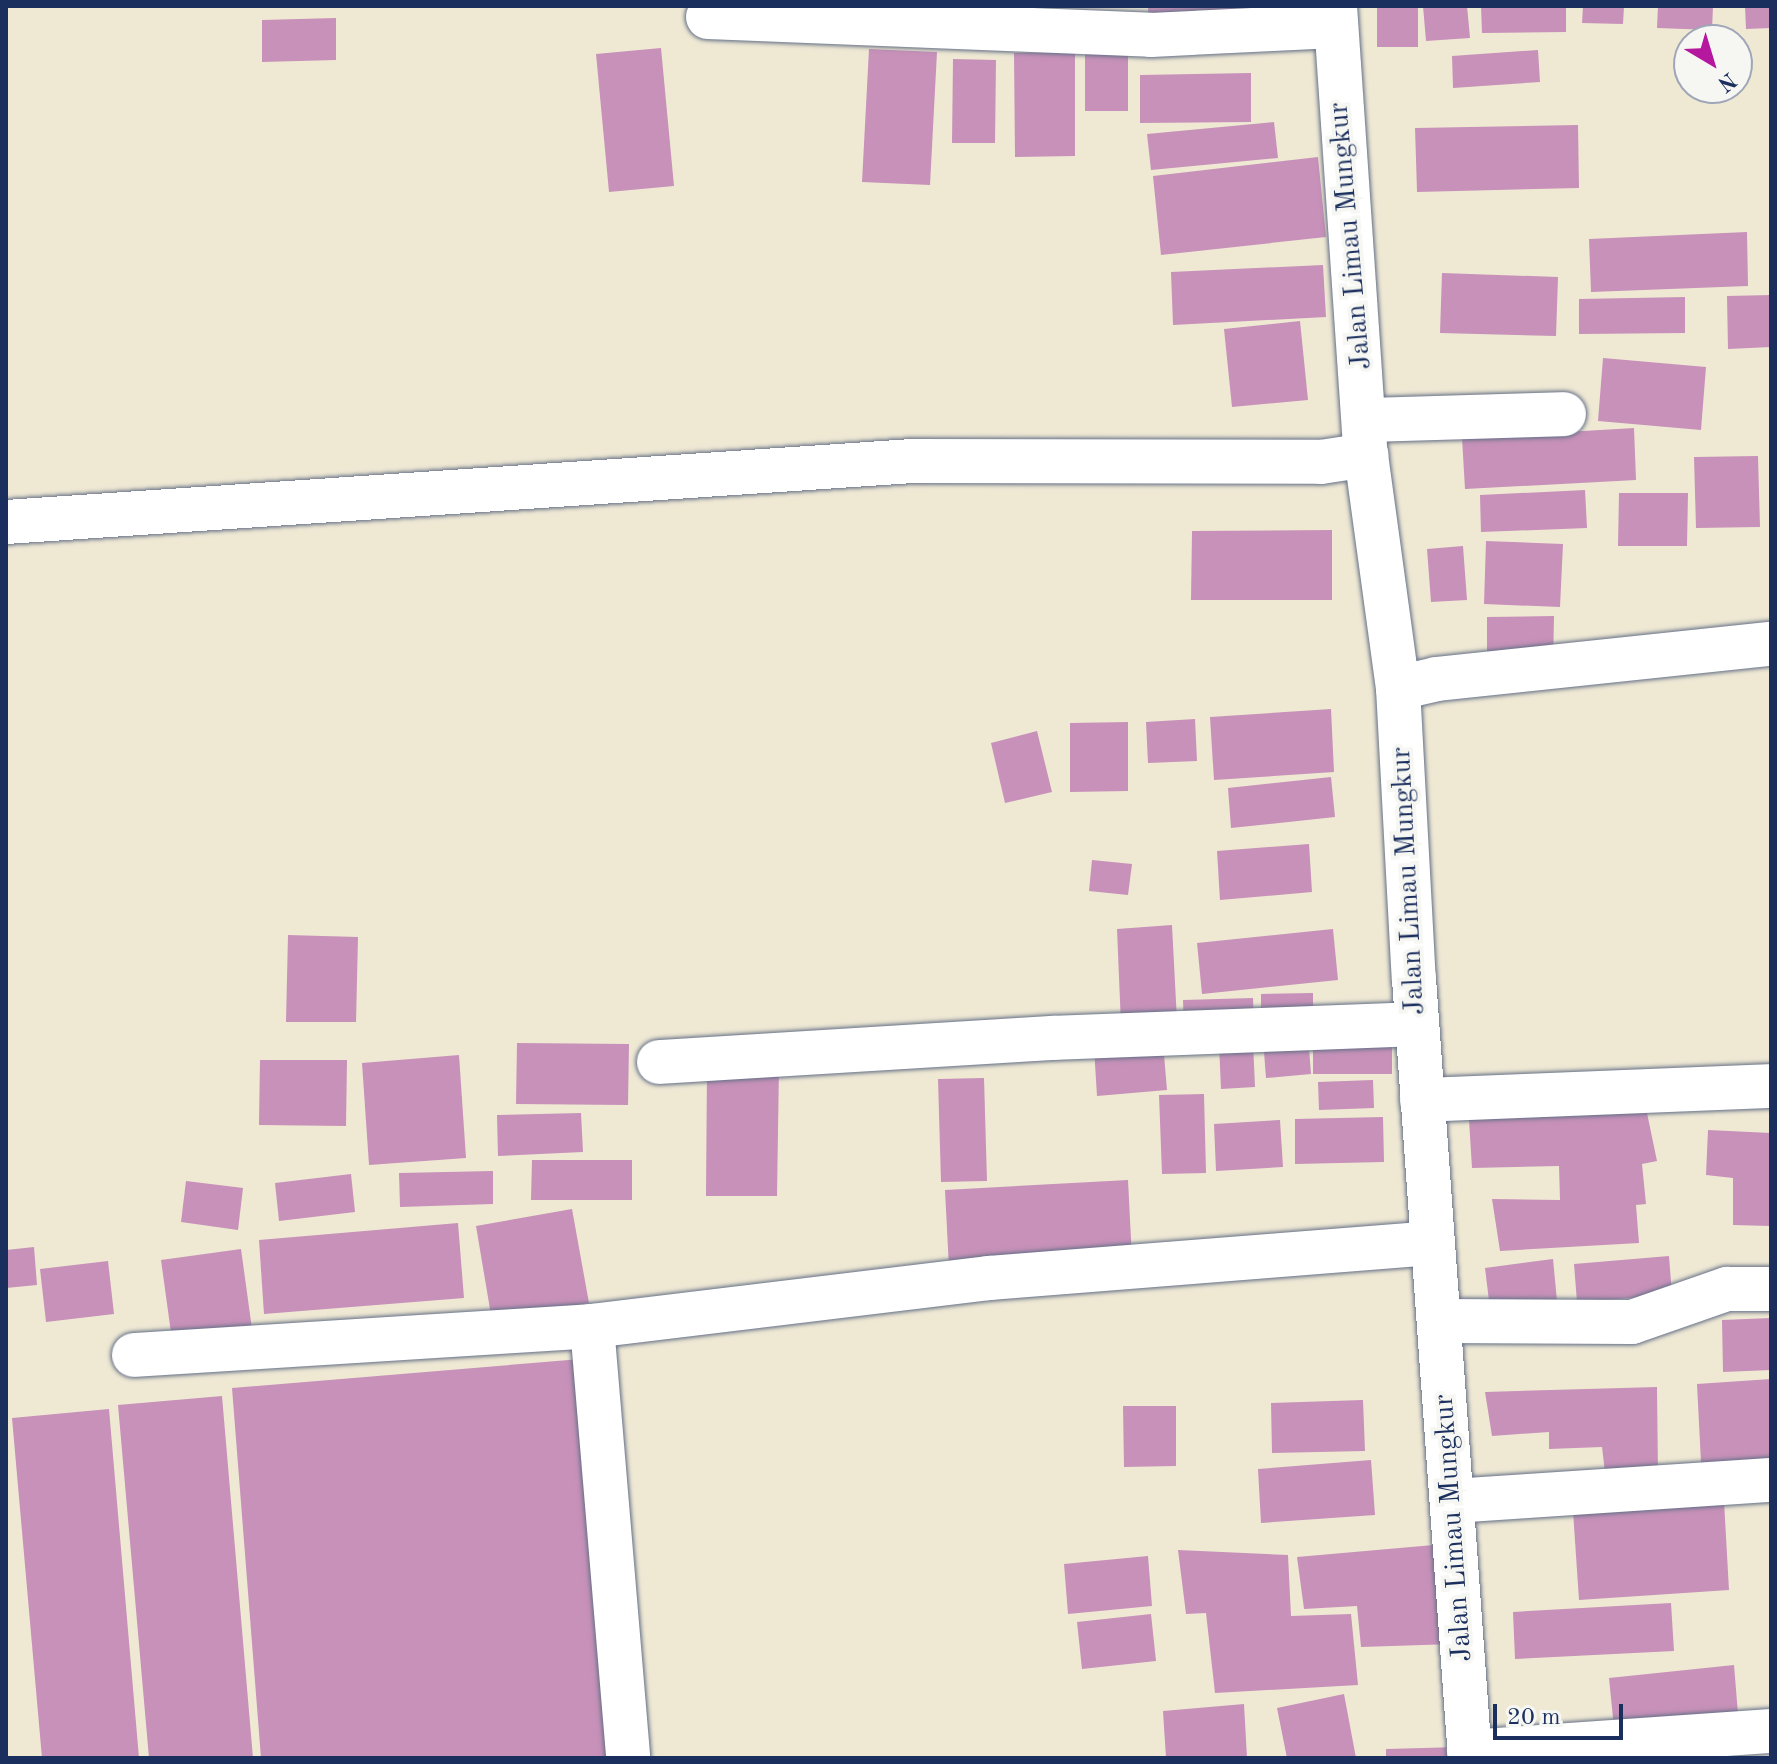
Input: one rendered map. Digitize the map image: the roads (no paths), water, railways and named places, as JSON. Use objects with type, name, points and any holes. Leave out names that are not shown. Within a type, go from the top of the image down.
[{"type":"street","points":[[708,17],[1151,35],[1335,16]]},
{"type":"street","name":"Jalan Limau Mungkur","points":[[1335,16],[1366,438],[1398,688],[1422,1100],[1470,1755]]},
{"type":"street","points":[[6,522],[912,461],[1321,462],[1366,438],[1564,414]]},
{"type":"street","points":[[1398,688],[1436,679],[1771,644]]},
{"type":"street","points":[[659,1062],[1053,1038],[1417,1024]]},
{"type":"street","points":[[1422,1100],[1771,1086]]},
{"type":"street","points":[[134,1355],[592,1326],[989,1278],[1432,1243]]},
{"type":"street","points":[[1440,1321],[1632,1322],[1727,1289],[1771,1289]]},
{"type":"street","points":[[592,1326],[628,1758]]},
{"type":"street","points":[[1452,1501],[1771,1480]]},
{"type":"street","points":[[1470,1755],[1771,1731]]}]
